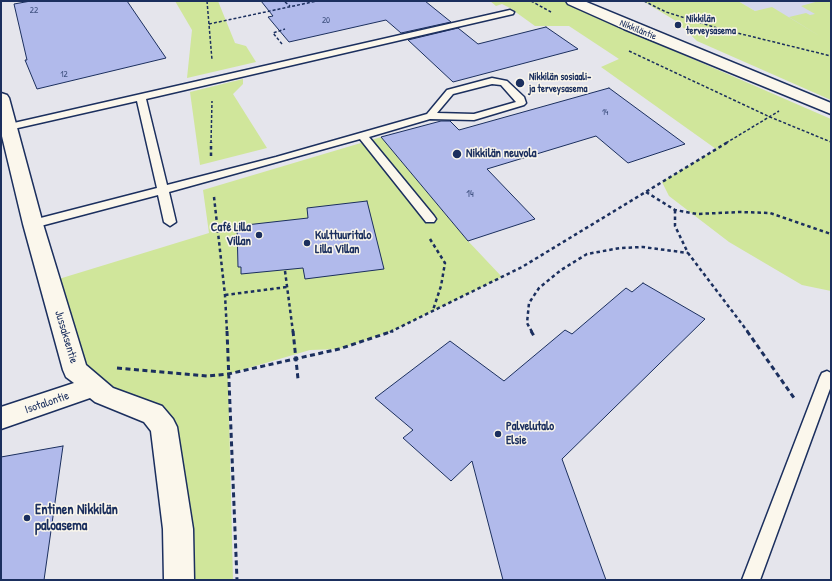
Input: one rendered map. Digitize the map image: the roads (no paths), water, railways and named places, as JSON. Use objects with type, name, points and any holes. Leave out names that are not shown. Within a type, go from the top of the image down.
[{"type":"street","name":"Nikkiläntie","points":[[573,1],[629,26],[831,109]]},
{"type":"street","name":"Nikkiläntie","points":[[603,1],[654,27],[704,56]]},
{"type":"street","name":"Jussaksentie","points":[[1,98],[5,128],[33,224],[84,378]]},
{"type":"street","name":"Isotalontie","points":[[1,418],[84,378]]},
{"type":"street","points":[[84,378],[104,396],[153,414],[164,427],[178,529],[179,580]]},
{"type":"lane","points":[[5,128],[510,12]]},
{"type":"lane","points":[[33,224],[363,136],[430,116],[474,117],[516,105],[521,103],[521,99],[504,83],[492,81],[450,92],[430,116]]},
{"type":"lane","points":[[141,97],[170,222]]},
{"type":"lane","points":[[363,136],[430,219]]},
{"type":"lane","points":[[751,580],[827,377]]},
{"type":"place","name":"Nikkilän terveysasema","points":[[678,25]]},
{"type":"place","name":"Nikkilän sosiaali- ja terveysasema","points":[[520,83]]},
{"type":"place","name":"Nikkilän neuvola","points":[[457,154]]},
{"type":"place","name":"Café Lilla Villan","points":[[259,235]]},
{"type":"place","name":"Kulttuuritalo Lilla Villan","points":[[307,243]]},
{"type":"place","name":"Palvelutalo Elsie","points":[[498,434]]},
{"type":"place","name":"Entinen Nikkilän paloasema","points":[[27,518]]}]
